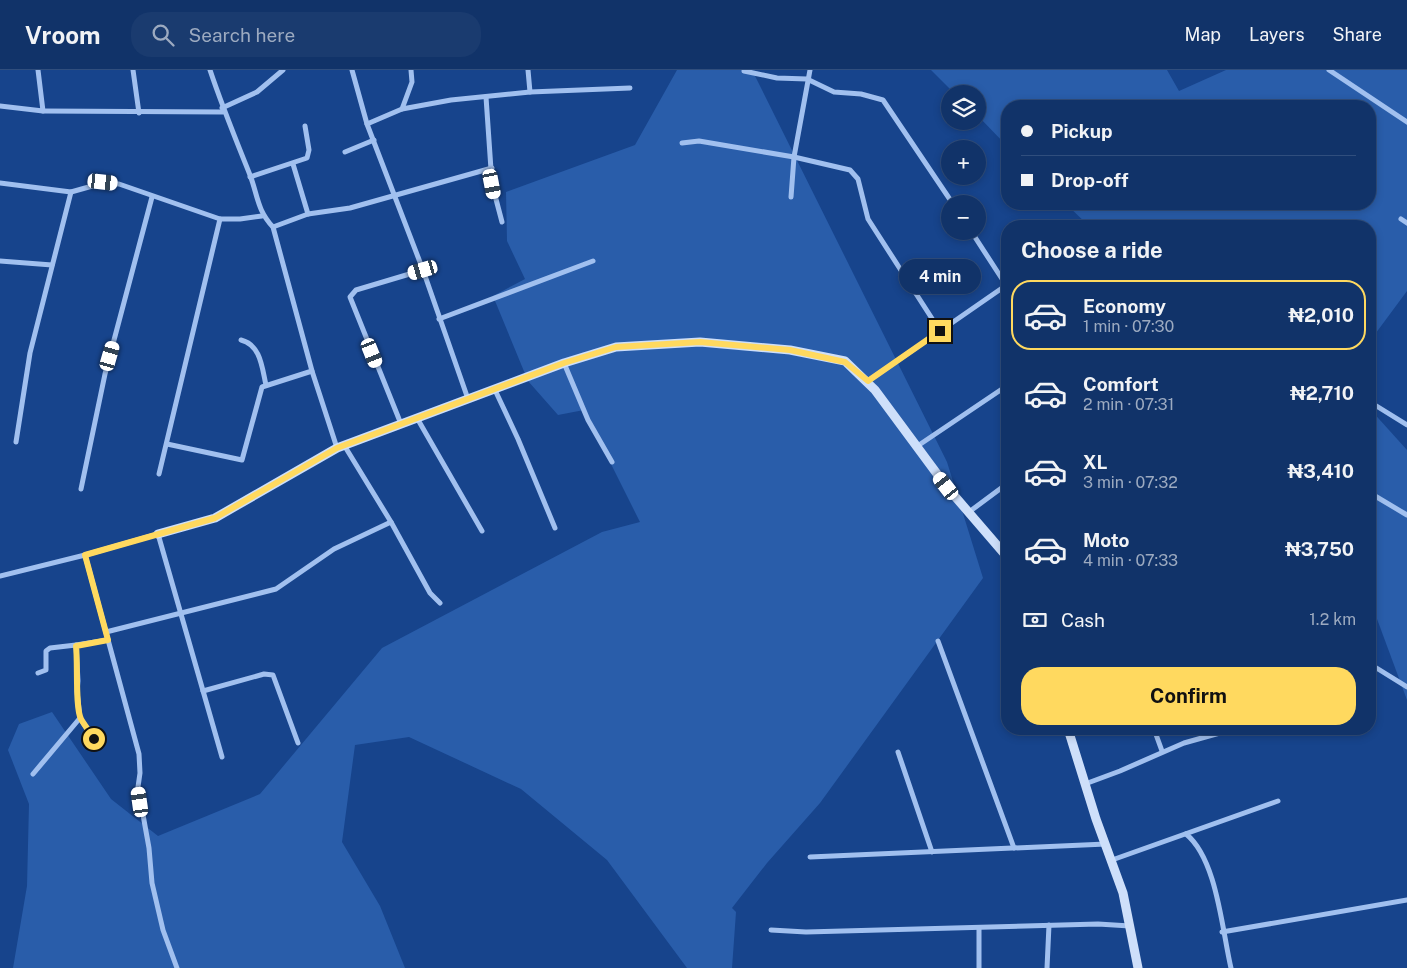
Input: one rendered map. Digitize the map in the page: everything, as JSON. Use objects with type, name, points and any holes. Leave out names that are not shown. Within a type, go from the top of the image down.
[{"type":"street","points":[[38,70],[43,111]]},
{"type":"street","points":[[133,70],[139,113]]},
{"type":"street","points":[[210,70],[223,110],[250,176],[262,216],[273,227],[312,371],[341,446],[391,522],[430,593],[440,603]]},
{"type":"street","points":[[0,106],[43,111],[139,113],[223,110],[257,92],[283,70]]},
{"type":"street","points":[[352,70],[367,124],[423,270],[468,400]]},
{"type":"street","points":[[402,109],[412,82],[411,70]]},
{"type":"street","points":[[528,70],[530,92]]},
{"type":"street","points":[[790,197],[794,157],[810,70]]},
{"type":"street","points":[[1328,70],[1374,100]]},
{"type":"street","points":[[744,71],[777,78],[807,79],[834,92],[861,94],[883,100],[947,195]]},
{"type":"street","points":[[367,124],[402,109],[486,97],[530,92],[630,88]]},
{"type":"street","points":[[486,97],[496,202],[502,222]]},
{"type":"street","points":[[1376,102],[1407,122]]},
{"type":"street","points":[[250,176],[293,164],[307,158],[309,150],[305,126]]},
{"type":"street","points":[[345,152],[374,140]]},
{"type":"street","points":[[682,143],[699,140],[794,157],[850,170],[855,174],[860,184],[868,219],[940,331]]},
{"type":"street","points":[[293,164],[308,214]]},
{"type":"street","points":[[273,227],[308,214],[350,208],[492,168]]},
{"type":"street","points":[[0,183],[71,192],[103,182],[119,184],[220,219],[262,216]]},
{"type":"street","points":[[16,442],[30,353],[71,192]]},
{"type":"street","points":[[81,489],[105,374],[152,197]]},
{"type":"street","points":[[159,474],[220,219]]},
{"type":"street","points":[[1401,219],[1407,223]]},
{"type":"street","points":[[977,240],[1001,276]]},
{"type":"street","points":[[0,261],[52,265]]},
{"type":"street","points":[[439,320],[593,262]]},
{"type":"street","points":[[401,424],[350,297],[356,290],[423,270]]},
{"type":"street","points":[[868,381],[1001,289]]},
{"type":"street","points":[[242,340],[249,342],[256,349],[266,385]]},
{"type":"street","points":[[0,576],[85,555],[215,518],[341,446],[564,363],[616,347],[700,342],[790,350],[822,355],[845,362],[868,381],[916,447],[1001,550]]},
{"type":"street","points":[[564,363],[588,420],[612,462]]},
{"type":"street","points":[[167,444],[242,460],[260,391],[266,385],[312,371]]},
{"type":"street","points":[[494,390],[518,439],[555,528]]},
{"type":"street","points":[[916,447],[1001,390]]},
{"type":"street","points":[[1376,406],[1407,425]]},
{"type":"street","points":[[417,418],[482,531]]},
{"type":"street","points":[[969,512],[1001,488]]},
{"type":"street","points":[[1376,497],[1407,515]]},
{"type":"street","points":[[106,632],[276,589],[334,549],[391,522]]},
{"type":"street","points":[[158,534],[222,757]]},
{"type":"street","points":[[85,555],[141,761],[138,787],[149,848],[152,883],[163,930],[177,968]]},
{"type":"street","points":[[38,674],[46,670],[46,651],[50,648],[76,646],[108,640]]},
{"type":"street","points":[[938,640],[1014,848]]},
{"type":"street","points":[[76,646],[78,681],[76,691],[80,718],[94,739],[91,746]]},
{"type":"street","points":[[1376,668],[1407,687]]},
{"type":"street","points":[[203,691],[264,674],[273,675],[298,743]]},
{"type":"street","points":[[33,774],[80,718]]},
{"type":"street","points":[[1070,735],[1123,893],[1138,968]]},
{"type":"street","points":[[1156,735],[1162,752]]},
{"type":"street","points":[[1085,784],[1162,752],[1215,735]]},
{"type":"street","points":[[898,752],[932,852]]},
{"type":"street","points":[[1112,860],[1278,801]]},
{"type":"street","points":[[1186,834],[1192,840],[1211,873],[1231,968]]},
{"type":"street","points":[[810,857],[1106,844]]},
{"type":"street","points":[[1222,932],[1407,900]]},
{"type":"street","points":[[771,930],[806,932],[1098,924],[1130,926]]},
{"type":"street","points":[[1047,968],[1049,925]]},
{"type":"street","points":[[979,928],[979,968]]},
{"type":"shaded area","points":[[677,70],[752,70],[947,462],[983,578],[820,803],[767,863],[732,908],[736,912],[732,968],[687,968],[607,860],[521,789],[409,737],[355,745],[342,842],[380,906],[405,968],[13,968],[27,886],[29,804],[8,750],[19,724],[52,712],[111,799],[158,836],[260,794],[382,648],[602,532],[640,522],[584,410],[558,415],[528,381],[493,296],[525,279],[507,241],[506,192],[635,145]]},
{"type":"shaded area","points":[[931,70],[1167,70],[1179,91],[1226,70],[1407,70],[1407,291],[1376,333],[1376,220],[1083,220],[1072,210],[1376,210],[1376,100],[1001,100],[1001,140],[986,124],[986,85],[946,85]]},
{"type":"shaded area","points":[[1376,416],[1407,450],[1407,700],[1376,616]]},
{"type":"route","points":[[94,739],[80,718],[76,691],[78,681],[76,646],[108,640],[85,555],[215,518],[337,448],[564,363],[616,347],[700,342],[790,350],[822,355],[845,362],[868,381],[940,331]]}]
